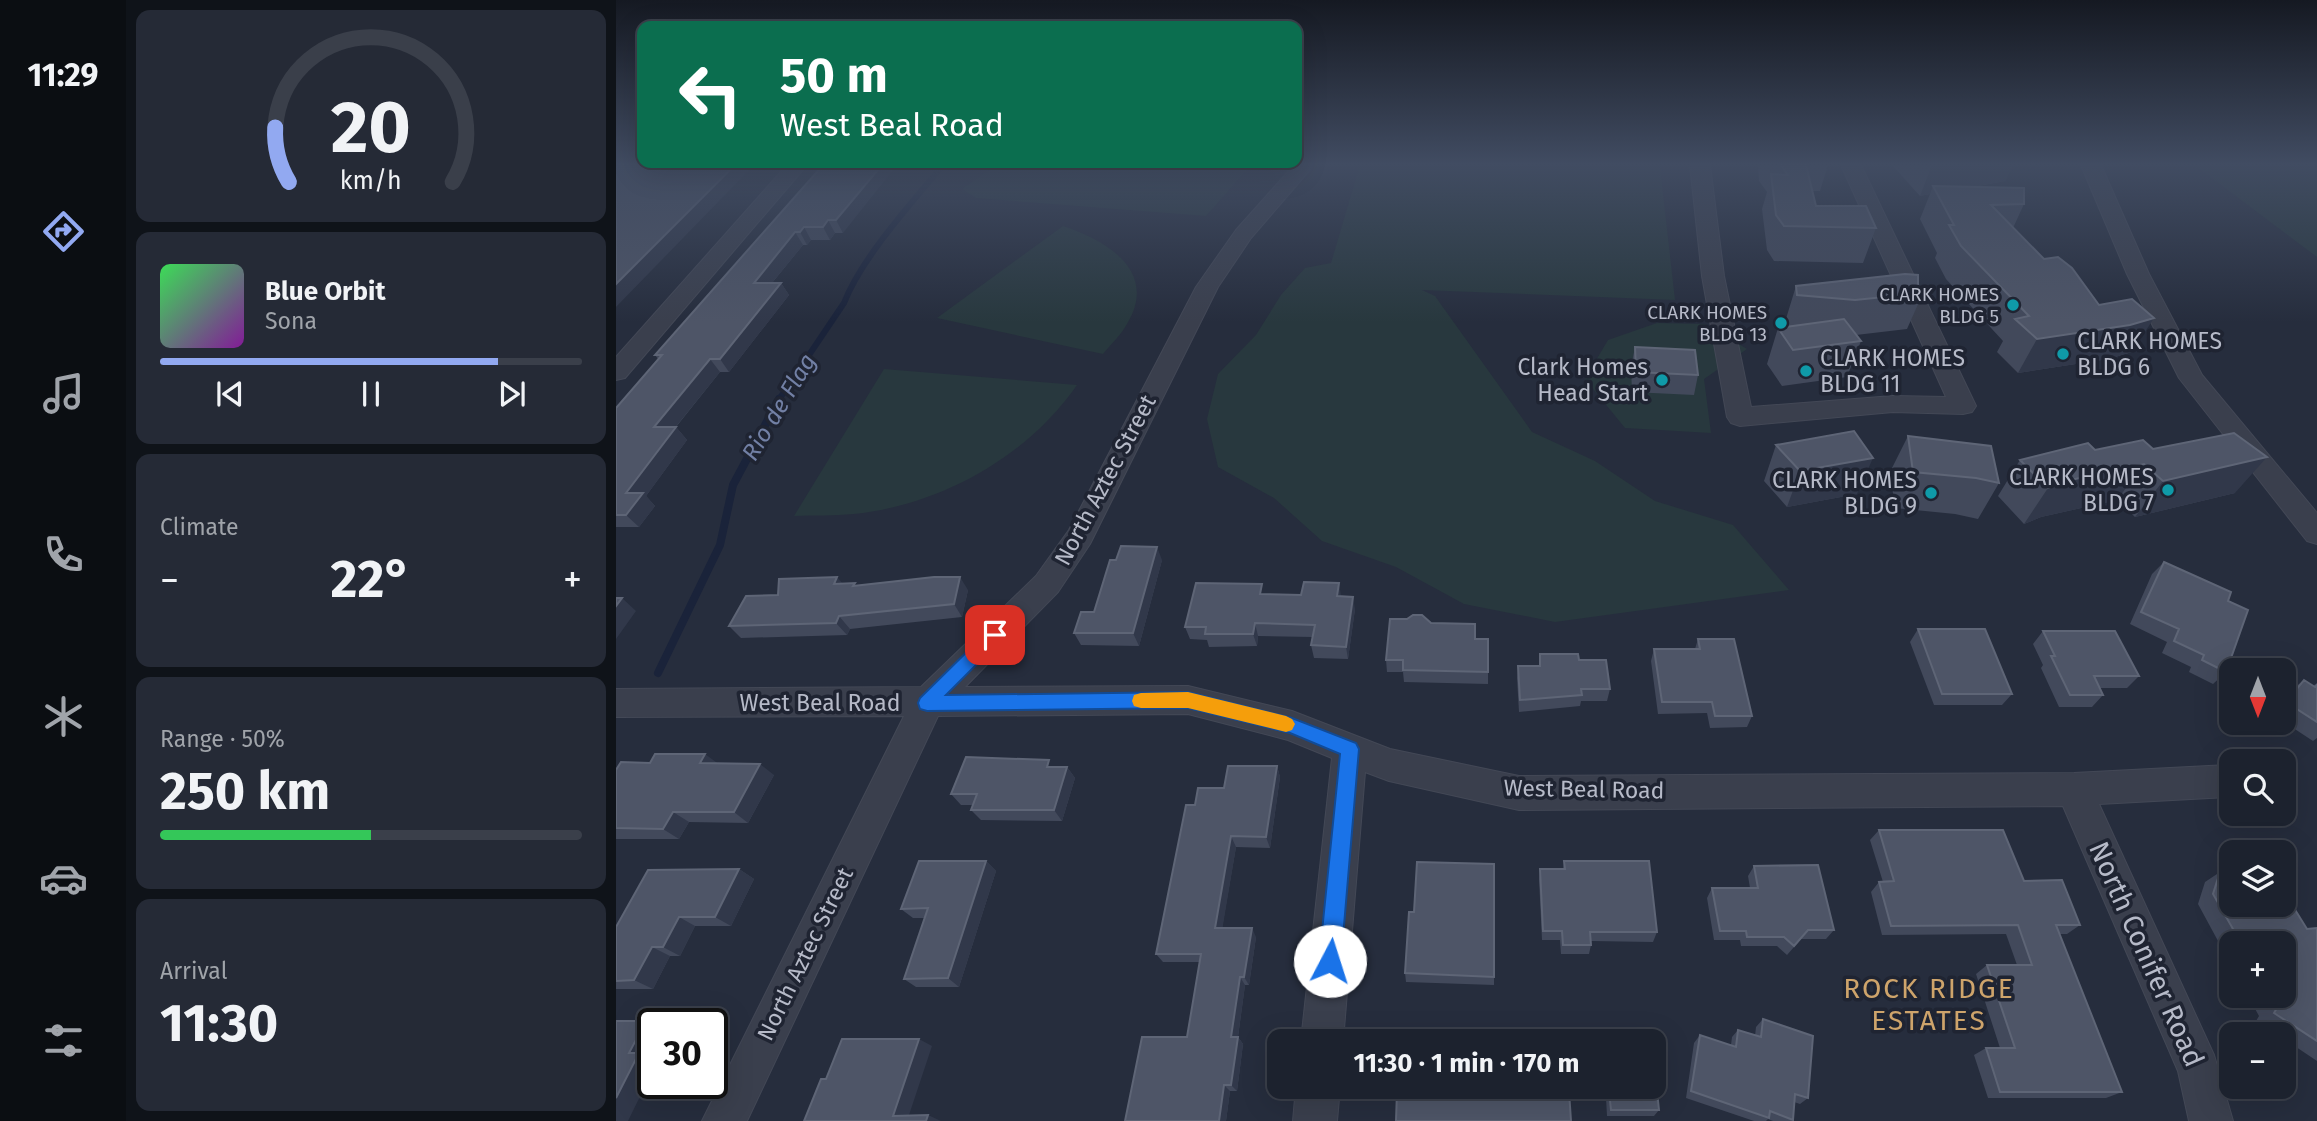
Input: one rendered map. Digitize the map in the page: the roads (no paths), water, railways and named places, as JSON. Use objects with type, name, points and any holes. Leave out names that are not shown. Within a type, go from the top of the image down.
[{"type":"street","points":[[616,372],[751,217]]},
{"type":"street","name":"North Aztec Street","points":[[724,1121],[927,703],[1047,584],[1080,536],[1207,287],[1243,234],[1258,217]]},
{"type":"street","points":[[1706,217],[1713,276],[1740,417],[1893,404],[1963,406],[1875,217]]},
{"type":"street","points":[[2114,217],[2138,274],[2191,378],[2317,533]]},
{"type":"street","name":"West Beal Road","points":[[616,703],[1188,700],[1292,726],[1389,765],[1519,793],[2074,789],[2219,781]]},
{"type":"street","points":[[1323,1029],[1350,749]]},
{"type":"street","name":"North Conifer Road","points":[[2074,789],[2199,1070],[2211,1121]]},
{"type":"street","points":[[1315,1121],[1317,1099]]},
{"type":"waterway","name":"Rio de Flag","points":[[778,401],[844,303],[875,249],[899,217]]},
{"type":"waterway","name":"Rio de Flag","points":[[658,673],[720,545],[733,485],[779,399]]},
{"type":"place","name":"CLARK HOMES BLDG 5","points":[[2013,305]]},
{"type":"place","name":"CLARK HOMES BLDG 13","points":[[1781,323]]},
{"type":"place","name":"CLARK HOMES BLDG 6","points":[[2063,354]]},
{"type":"place","name":"CLARK HOMES BLDG 11","points":[[1806,371]]},
{"type":"place","name":"Clark Homes Head Start","points":[[1662,380]]},
{"type":"place","name":"CLARK HOMES BLDG 7","points":[[2168,490]]},
{"type":"place","name":"CLARK HOMES BLDG 9","points":[[1931,493]]},
{"type":"district","name":"ROCK RIDGE ESTATES","points":[[1929,1004]]}]
